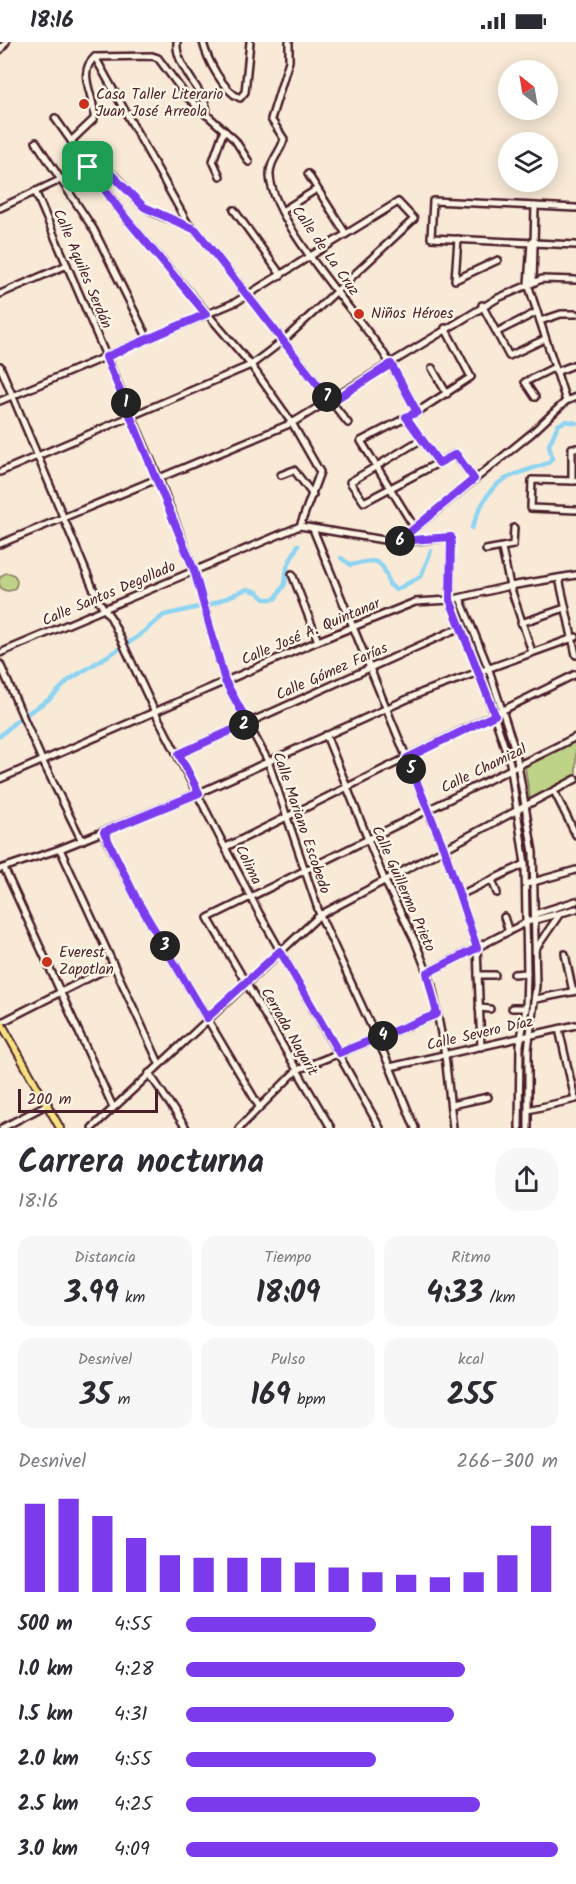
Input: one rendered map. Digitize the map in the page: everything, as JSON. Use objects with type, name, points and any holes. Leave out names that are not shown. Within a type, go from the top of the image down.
[{"type":"main road","points":[[0,1022],[60,1128]]},
{"type":"street","points":[[177,42],[181,63],[207,106],[206,116]]},
{"type":"street","points":[[203,42],[213,66],[233,95],[240,98],[245,92],[250,42]]},
{"type":"street","name":"Calle de La Cruz","points":[[289,42],[289,61],[271,119],[284,139],[270,165],[270,184],[282,211],[310,256],[391,364],[417,412]]},
{"type":"street","points":[[71,141],[94,119],[86,72],[90,62],[95,57],[152,56],[158,58],[177,84],[206,116],[235,140],[249,162]]},
{"type":"street","points":[[95,57],[188,224]]},
{"type":"street","points":[[55,118],[125,217],[251,365],[292,423],[320,472],[300,526],[399,541],[451,537],[450,600],[479,670],[511,769],[525,864],[527,974],[526,1008],[521,1038],[519,1128]]},
{"type":"street","points":[[220,176],[213,161],[224,130]]},
{"type":"street","points":[[36,142],[94,230],[148,339]]},
{"type":"street","points":[[0,208],[88,167],[104,167],[144,207],[159,216],[188,224],[196,230],[348,423]]},
{"type":"street","points":[[308,174],[345,234]]},
{"type":"street","points":[[282,211],[317,189]]},
{"type":"street","name":"Calle Aquiles Serdán","points":[[35,191],[106,357]]},
{"type":"street","points":[[576,208],[433,201],[431,238],[576,245]]},
{"type":"street","points":[[0,401],[247,295],[398,202],[414,219],[284,340],[251,365],[0,472]]},
{"type":"street","points":[[535,206],[531,285],[545,339],[566,401]]},
{"type":"street","points":[[234,210],[281,275]]},
{"type":"street","points":[[458,239],[455,280],[498,260]]},
{"type":"street","points":[[0,294],[67,265]]},
{"type":"street","points":[[0,544],[292,423],[331,402],[482,305],[546,279],[576,280]]},
{"type":"street","points":[[482,305],[509,356],[545,339]]},
{"type":"street","points":[[496,332],[537,312]]},
{"type":"street","points":[[540,321],[561,314],[576,314]]},
{"type":"street","points":[[411,522],[361,441],[417,412],[471,377],[445,328]]},
{"type":"street","name":"Calle Mariano Escobedo","points":[[106,357],[159,479],[194,570],[225,681],[268,761],[320,915],[390,1067],[415,1128]]},
{"type":"street","points":[[535,397],[525,382],[576,364]]},
{"type":"street","name":"Colima","points":[[0,366],[103,608],[250,896],[380,1128]]},
{"type":"street","points":[[432,368],[447,394]]},
{"type":"street","points":[[399,541],[532,433],[566,401],[576,397]]},
{"type":"street","points":[[406,417],[439,463]]},
{"type":"street","points":[[422,439],[351,482],[364,502],[456,454],[474,479]]},
{"type":"street","points":[[574,448],[574,481],[532,480],[531,508],[576,510]]},
{"type":"street","points":[[281,475],[294,470],[313,495]]},
{"type":"street","name":"Calle Santos Degollado","points":[[0,653],[300,526]]},
{"type":"street","points":[[486,550],[502,549],[513,545],[514,528]]},
{"type":"street","points":[[313,529],[428,809],[460,895],[477,948],[481,1047]]},
{"type":"street","points":[[502,549],[510,586],[532,652]]},
{"type":"street","points":[[292,574],[318,641]]},
{"type":"street","name":"Calle José A. Quintanar","points":[[0,779],[353,626],[415,602],[450,600],[510,586],[576,575]]},
{"type":"street","points":[[559,578],[576,655]]},
{"type":"street","points":[[460,598],[503,711],[520,765],[526,806],[535,882],[536,917],[536,999],[529,1035],[528,1128]]},
{"type":"street","points":[[521,623],[565,608]]},
{"type":"street","name":"Calle Gómez Farías","points":[[179,754],[461,627]]},
{"type":"street","points":[[113,1107],[2,869],[82,841],[199,793],[386,707],[479,670],[574,638]]},
{"type":"street","points":[[0,664],[42,760],[82,841]]},
{"type":"street","points":[[226,847],[576,674]]},
{"type":"street","name":"Calle Guillermo Prieto","points":[[326,735],[384,879],[427,973],[445,1055],[453,1128]]},
{"type":"street","name":"Calle Chamizal","points":[[208,918],[576,737]]},
{"type":"street","points":[[92,1128],[207,1018],[320,915],[576,779]]},
{"type":"street","points":[[554,791],[576,835]]},
{"type":"street","points":[[104,832],[138,902],[260,1108]]},
{"type":"street","points":[[60,849],[112,966],[159,1063]]},
{"type":"street","points":[[460,895],[525,864]]},
{"type":"street","points":[[526,884],[576,870]]},
{"type":"street","points":[[492,880],[497,893]]},
{"type":"street","points":[[536,917],[576,902]]},
{"type":"street","points":[[427,973],[509,932],[527,919],[576,909]]},
{"type":"street","points":[[536,948],[559,914]]},
{"type":"street","points":[[504,917],[509,932]]},
{"type":"street","name":"Cerrada Nayarit","points":[[208,918],[332,1128]]},
{"type":"street","points":[[536,999],[574,992],[565,954]]},
{"type":"street","points":[[0,1022],[112,966]]},
{"type":"street","points":[[514,974],[527,974]]},
{"type":"street","points":[[478,975],[495,975]]},
{"type":"street","points":[[479,1008],[490,1009]]},
{"type":"street","points":[[512,1008],[526,1008]]},
{"type":"street","points":[[239,1128],[297,1070],[437,1014]]},
{"type":"street","points":[[525,1017],[533,1017]]},
{"type":"street","name":"Calle Severo Díaz","points":[[390,1067],[576,1025]]},
{"type":"street","points":[[528,1110],[576,1099],[559,1029]]},
{"type":"street","points":[[568,1064],[576,1062]]},
{"type":"street","points":[[149,1073],[180,1125],[186,1128]]},
{"type":"street","points":[[452,1105],[488,1097]]},
{"type":"street","points":[[2,1128],[48,1104]]},
{"type":"green space","points":[[4,573],[12,573],[17,578],[15,589],[4,591],[-1,586],[-1,578]]},
{"type":"green space","points":[[576,741],[576,775],[530,799],[525,767]]},
{"type":"waterway","points":[[472,528],[491,490],[518,473],[548,463],[552,458],[549,445],[558,425],[566,421],[576,423]]},
{"type":"waterway","points":[[0,736],[16,721],[51,698],[69,680],[136,638],[164,615],[212,604],[247,589],[257,592],[265,599],[275,599],[285,584],[287,567],[298,545]]},
{"type":"waterway","points":[[341,558],[351,565],[377,562],[384,569],[389,584],[396,590],[421,576],[431,551]]},
{"type":"place","name":"Casa Taller Literario Juan José Arreola","points":[[84,104]]},
{"type":"place","name":"Niños Héroes","points":[[359,314]]},
{"type":"place","name":"Everest Zapotlan","points":[[47,962]]},
{"type":"route","points":[[88,167],[104,167],[144,207],[159,216],[188,224],[196,230],[331,402],[391,364],[417,412],[406,417],[439,463],[456,454],[474,479],[414,526],[399,541],[451,537],[448,582],[450,600],[495,715],[407,758],[444,849],[477,948],[427,973],[436,1000],[437,1014],[339,1053],[280,951],[207,1018],[138,902],[104,832],[199,793],[179,754],[248,723],[225,681],[194,570],[159,479],[106,357],[206,314],[125,217],[88,167]]}]
